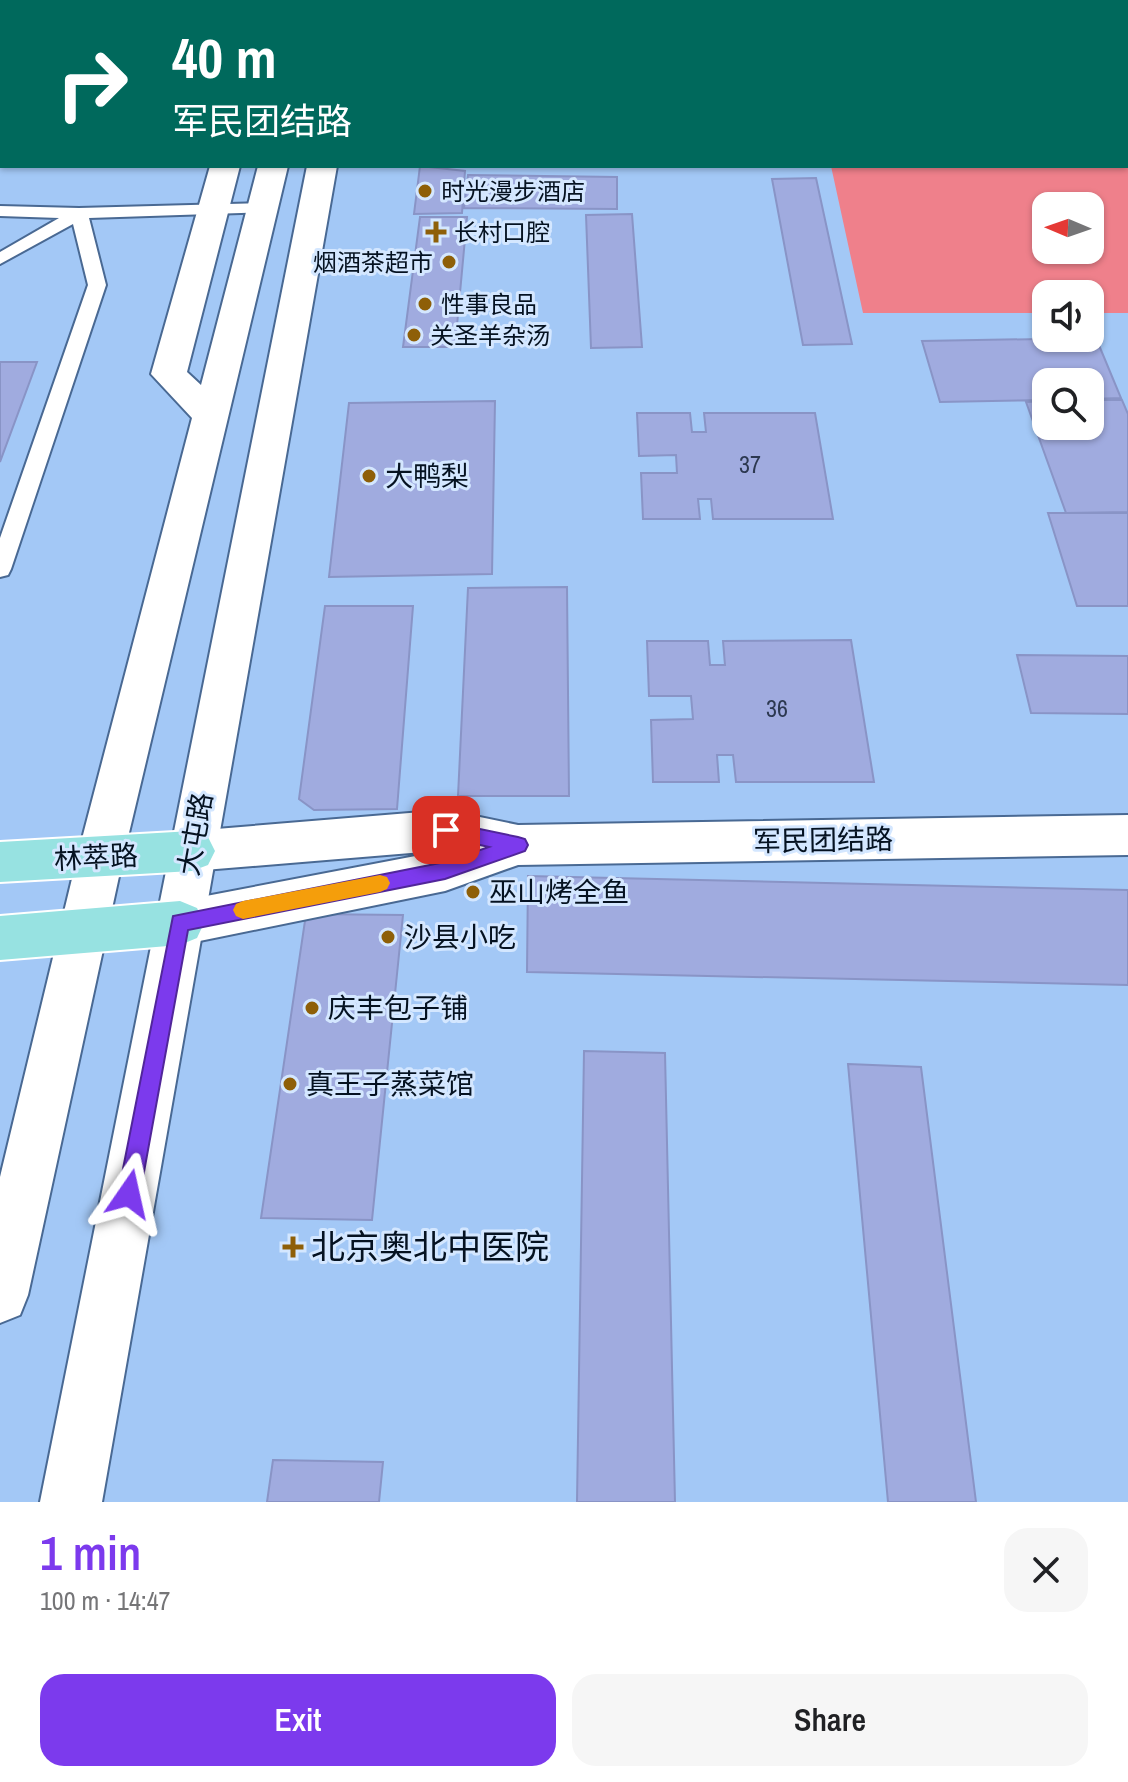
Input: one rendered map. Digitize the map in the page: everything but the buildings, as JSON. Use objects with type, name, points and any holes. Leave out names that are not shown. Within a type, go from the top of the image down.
[{"type":"main road","points":[[211,416],[169,374],[224,168]]},
{"type":"main road","points":[[0,1295],[100,858],[272,168]]},
{"type":"main road","name":"大屯路","points":[[71,1502],[322,168]]},
{"type":"main road","name":"军民团结路","points":[[192,851],[446,830],[518,845],[1128,835]]},
{"type":"main road","name":"军民团结路","points":[[180,923],[445,871],[518,845]]},
{"type":"main road","name":"林萃路","points":[[0,862],[192,851]]},
{"type":"main road","points":[[0,938],[180,923]]},
{"type":"lane","points":[[0,211],[79,213],[262,208]]},
{"type":"lane","points":[[0,259],[79,213]]},
{"type":"lane","points":[[0,569],[97,285],[79,213]]},
{"type":"shaded area","points":[[831,168],[1128,168],[1128,313],[1104,313],[1104,280],[1032,280],[1032,313],[863,313]]},
{"type":"slow traffic","points":[[243,910],[380,883]]},
{"type":"place","name":"时光漫步酒店","points":[[425,191]]},
{"type":"place","name":"长村口腔","points":[[436,232]]},
{"type":"place","name":"烟酒茶超市","points":[[449,262]]},
{"type":"place","name":"性事良品","points":[[425,304]]},
{"type":"place","name":"关圣羊杂汤","points":[[414,335]]},
{"type":"place","name":"大鸭梨","points":[[369,476]]},
{"type":"place","name":"巫山烤全鱼","points":[[473,892]]},
{"type":"place","name":"沙县小吃","points":[[388,937]]},
{"type":"place","name":"庆丰包子铺","points":[[312,1008]]},
{"type":"place","name":"真王子蒸菜馆","points":[[290,1084]]},
{"type":"place","name":"北京奥北中医院","points":[[293,1247]]},
{"type":"route","points":[[129,1194],[180,923],[445,871],[518,845],[446,830]]}]
